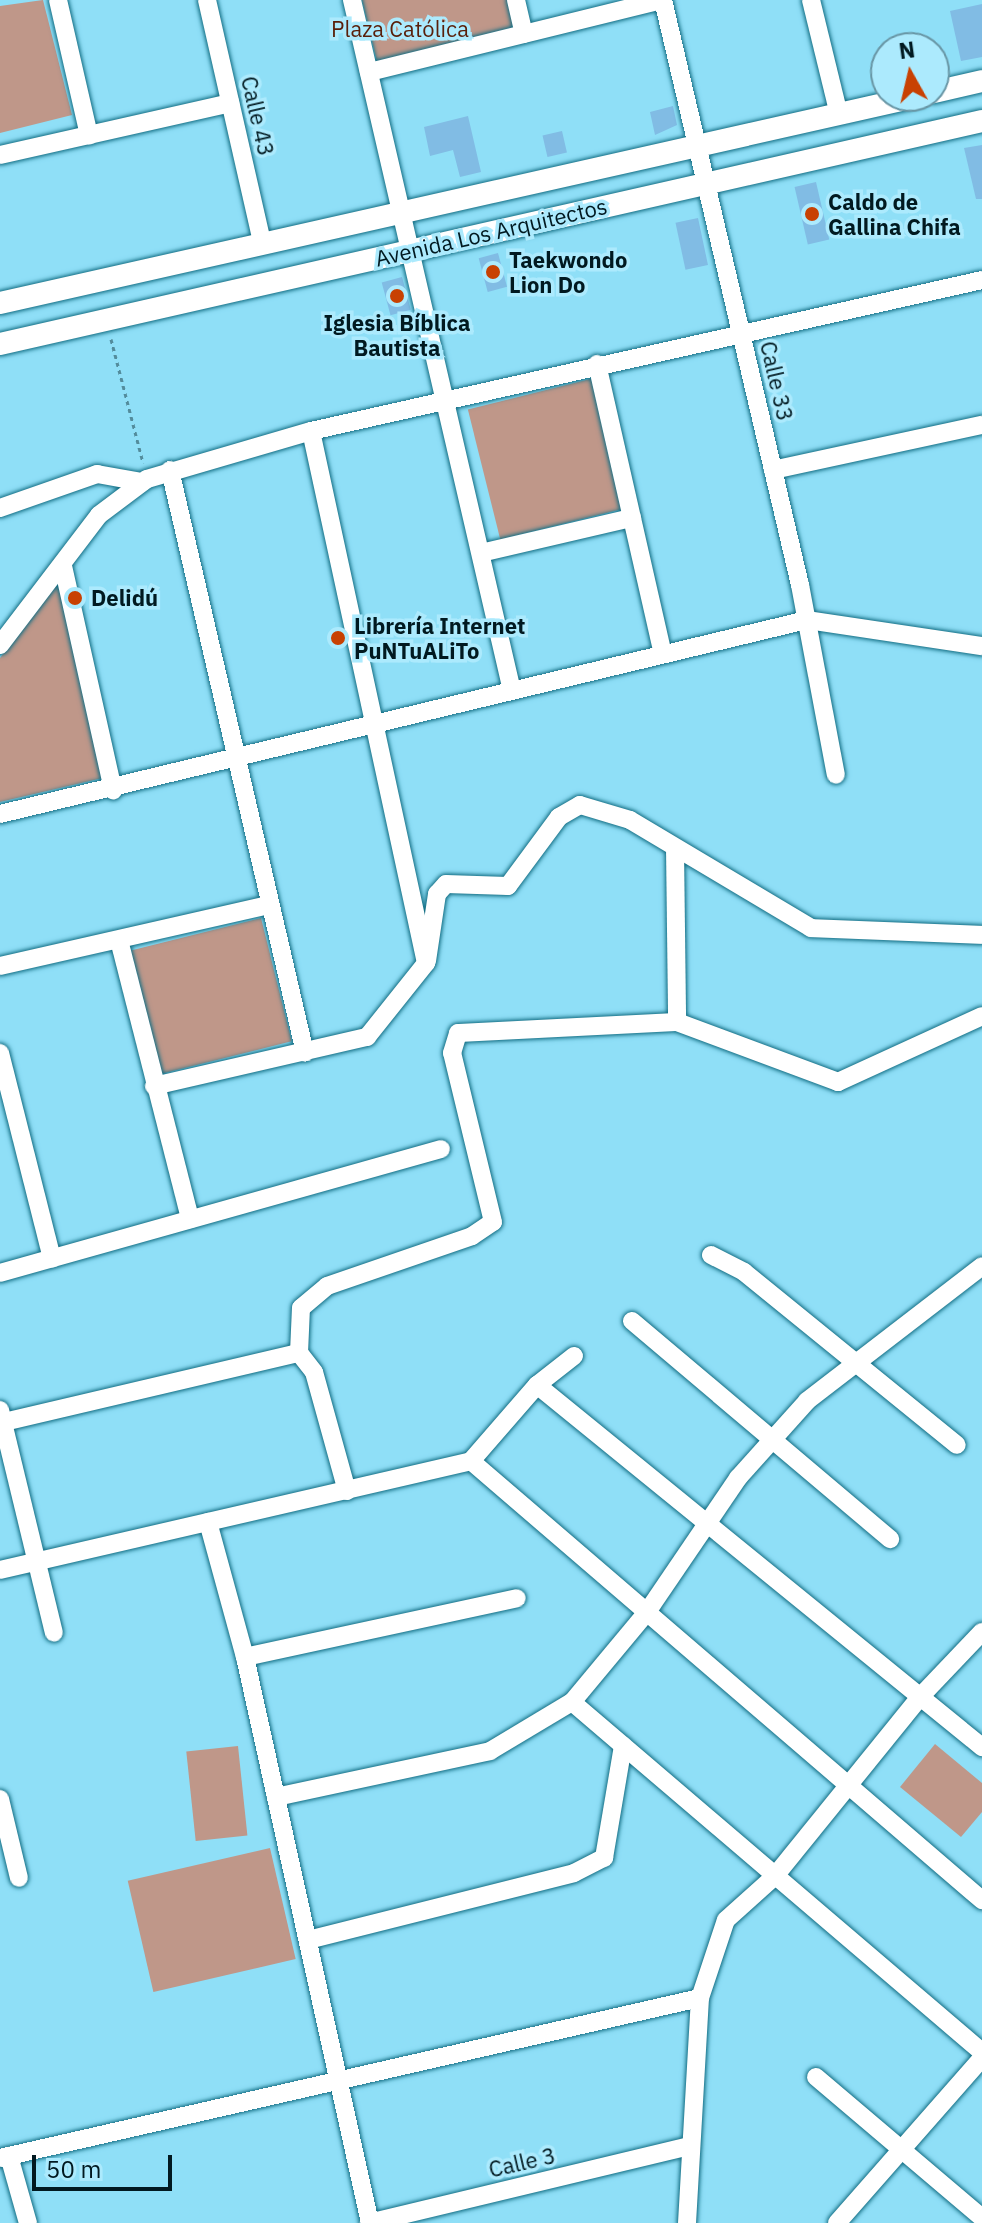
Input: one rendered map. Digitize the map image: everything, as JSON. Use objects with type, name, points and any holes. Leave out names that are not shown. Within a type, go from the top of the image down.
[{"type":"main road","points":[[950,88],[982,81]]},
{"type":"main road","name":"Avenida Los Arquitectos","points":[[0,303],[870,108]]},
{"type":"main road","name":"Avenida Los Arquitectos","points":[[0,344],[982,121]]},
{"type":"street","points":[[58,0],[89,135]]},
{"type":"street","name":"Calle 43","points":[[207,0],[262,242]]},
{"type":"street","points":[[352,0],[448,400],[512,691]]},
{"type":"street","points":[[516,0],[524,34]]},
{"type":"street","points":[[369,72],[663,0]]},
{"type":"street","name":"Calle 33","points":[[663,0],[807,620],[836,775]]},
{"type":"street","points":[[811,0],[839,115]]},
{"type":"street","points":[[0,155],[230,103]]},
{"type":"street","points":[[0,645],[99,515],[144,480],[170,470],[311,431],[597,364],[982,280]]},
{"type":"street","points":[[597,364],[663,654]]},
{"type":"street","points":[[773,470],[982,425]]},
{"type":"street","points":[[311,431],[426,963]]},
{"type":"street","points":[[170,470],[305,1053]]},
{"type":"street","points":[[0,508],[97,474],[144,480]]},
{"type":"street","points":[[481,553],[632,518]]},
{"type":"street","points":[[63,566],[113,790]]},
{"type":"street","points":[[0,814],[113,790],[807,620],[982,646]]},
{"type":"street","points":[[154,1086],[367,1037],[426,963],[437,894],[446,884],[508,886],[559,817],[580,805],[603,807],[811,928],[982,935]]},
{"type":"street","points":[[675,848],[677,1022]]},
{"type":"street","points":[[0,966],[269,905]]},
{"type":"street","points":[[119,940],[190,1219]]},
{"type":"street","points":[[347,1491],[314,1372],[299,1353],[308,1296],[493,1222],[452,1053],[458,1033],[677,1022],[838,1082],[982,1016]]},
{"type":"street","points":[[0,1053],[8,1116],[52,1259]]},
{"type":"street","points":[[0,1273],[441,1149]]},
{"type":"street","points":[[711,1255],[855,1361],[957,1445]]},
{"type":"street","points":[[276,1797],[490,1751],[572,1702],[647,1612],[705,1522],[772,1440],[855,1361],[982,1266]]},
{"type":"street","points":[[632,1321],[890,1539]]},
{"type":"street","points":[[54,1633],[1,1419],[299,1353]]},
{"type":"street","points":[[0,1570],[471,1461],[537,1385],[574,1356]]},
{"type":"street","points":[[537,1385],[982,1747]]},
{"type":"street","points":[[471,1461],[982,1900]]},
{"type":"street","points":[[208,1522],[245,1657],[370,2223]]},
{"type":"street","points":[[245,1657],[517,1598]]},
{"type":"street","points":[[687,2223],[686,2147],[700,1998],[726,1920],[775,1876],[920,1697],[982,1632]]},
{"type":"street","points":[[572,1702],[982,2055],[837,2223]]},
{"type":"street","points":[[308,1940],[574,1873],[604,1858],[623,1746]]},
{"type":"street","points":[[0,1799],[19,1878]]},
{"type":"street","points":[[28,2223],[4,2157],[700,1998]]},
{"type":"street","points":[[816,2077],[904,2148],[982,2218]]},
{"type":"street","name":"Calle 3","points":[[370,2223],[686,2147]]},
{"type":"path","points":[[106,320],[144,480]]},
{"type":"green space","points":[[43,0],[72,115],[0,133],[0,6]]},
{"type":"green space","name":"Plaza Católica","points":[[362,0],[516,0],[524,34],[377,62]]},
{"type":"green space","points":[[594,378],[626,508],[500,539],[468,409]]},
{"type":"green space","points":[[61,577],[107,777],[0,802],[0,658]]},
{"type":"green space","points":[[261,918],[292,1041],[162,1074],[131,950]]},
{"type":"green space","points":[[935,1744],[982,1783],[982,1812],[961,1837],[900,1787]]},
{"type":"green space","points":[[238,1746],[247,1836],[196,1841],[186,1751]]},
{"type":"green space","points":[[270,1848],[296,1959],[153,1992],[128,1881]]},
{"type":"building","points":[[982,4],[982,57],[961,61],[950,11]]},
{"type":"building","points":[[673,106],[677,125],[655,135],[650,112]]},
{"type":"building","points":[[468,116],[481,172],[460,177],[453,150],[430,156],[424,127]]},
{"type":"building","points":[[562,131],[567,152],[547,157],[543,135]]},
{"type":"building","points":[[982,145],[982,199],[976,199],[964,148]]},
{"type":"building","name":"Caldo de Gallina Chifa","points":[[816,182],[829,239],[808,244],[795,187]]},
{"type":"building","points":[[698,218],[708,265],[685,270],[676,223]]},
{"type":"building","name":"Taekwondo Lion Do","points":[[498,253],[507,287],[488,292],[479,258]]},
{"type":"building","name":"Iglesia Bíblica Bautista","points":[[402,277],[411,310],[391,315],[382,282]]},
{"type":"place","name":"Caldo de Gallina Chifa","points":[[812,214]]},
{"type":"place","name":"Taekwondo Lion Do","points":[[493,272]]},
{"type":"place","name":"Iglesia Bíblica Bautista","points":[[397,296]]},
{"type":"place","name":"Delidú","points":[[75,598]]},
{"type":"place","name":"Librería Internet PuNTuALiTo","points":[[338,638]]}]
